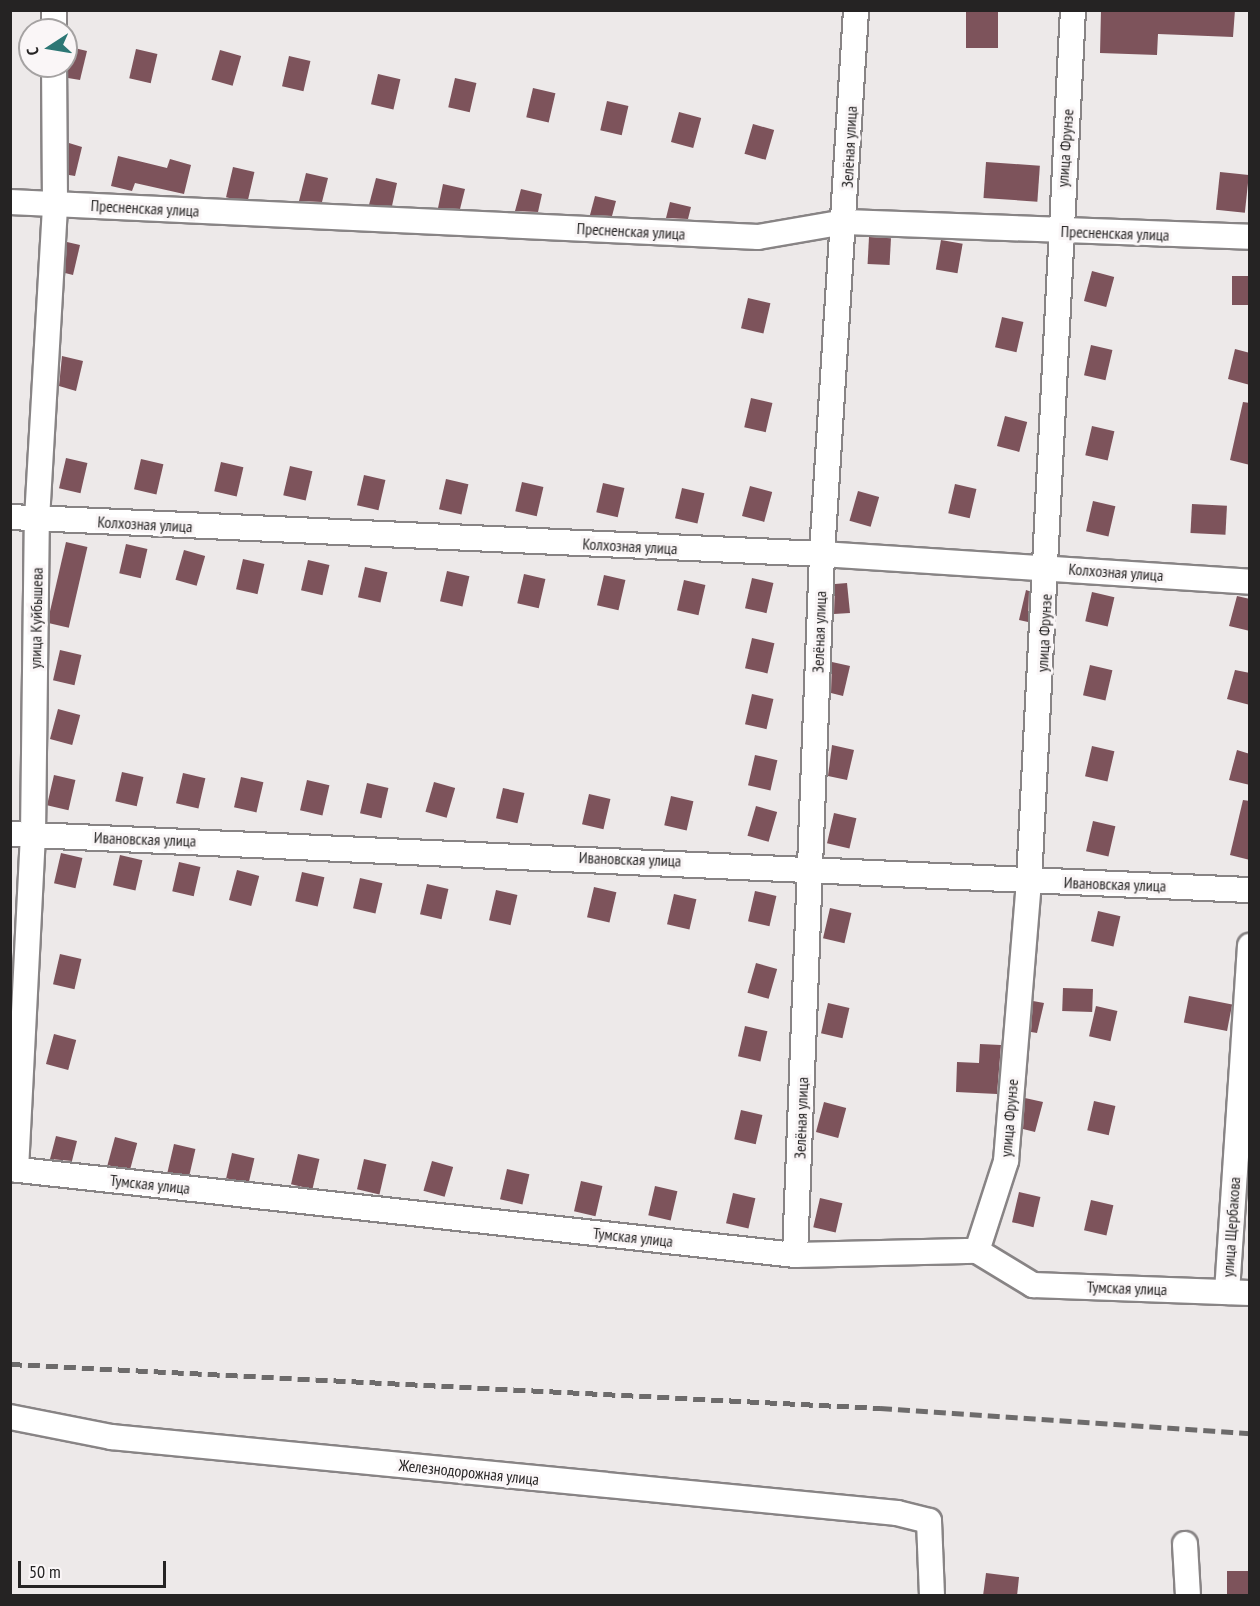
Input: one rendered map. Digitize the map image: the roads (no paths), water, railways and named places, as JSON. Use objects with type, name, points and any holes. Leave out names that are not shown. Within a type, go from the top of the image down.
[{"type":"street","name":"Зелёная улица","points":[[795,1255],[812,867],[822,554],[845,222],[856,10]]},
{"type":"street","name":"улица Фрунзе","points":[[977,1251],[1006,1161],[1029,880],[1048,567],[1060,231],[1073,10]]},
{"type":"street","name":"улица Куйбышева","points":[[13,1169],[22,834],[55,203],[54,78]]},
{"type":"street","name":"Пресненская улица","points":[[10,202],[758,237],[845,222],[1250,237]]},
{"type":"street","name":"Колхозная улица","points":[[10,517],[822,554],[1250,582]]},
{"type":"street","name":"Ивановская улица","points":[[22,834],[812,867],[1250,890]]},
{"type":"street","name":"улица Щербакова","points":[[1238,1292],[1250,946]]},
{"type":"street","name":"Тумская улица","points":[[13,1169],[795,1255],[977,1251],[1034,1285],[1238,1292]]},
{"type":"street","name":"Железнодорожная улица","points":[[10,1417],[111,1437],[897,1513],[929,1521],[932,1596]]},
{"type":"street","points":[[1185,1544],[1188,1596]]},
{"type":"railway","points":[[10,1364],[880,1408],[1250,1433]]}]
